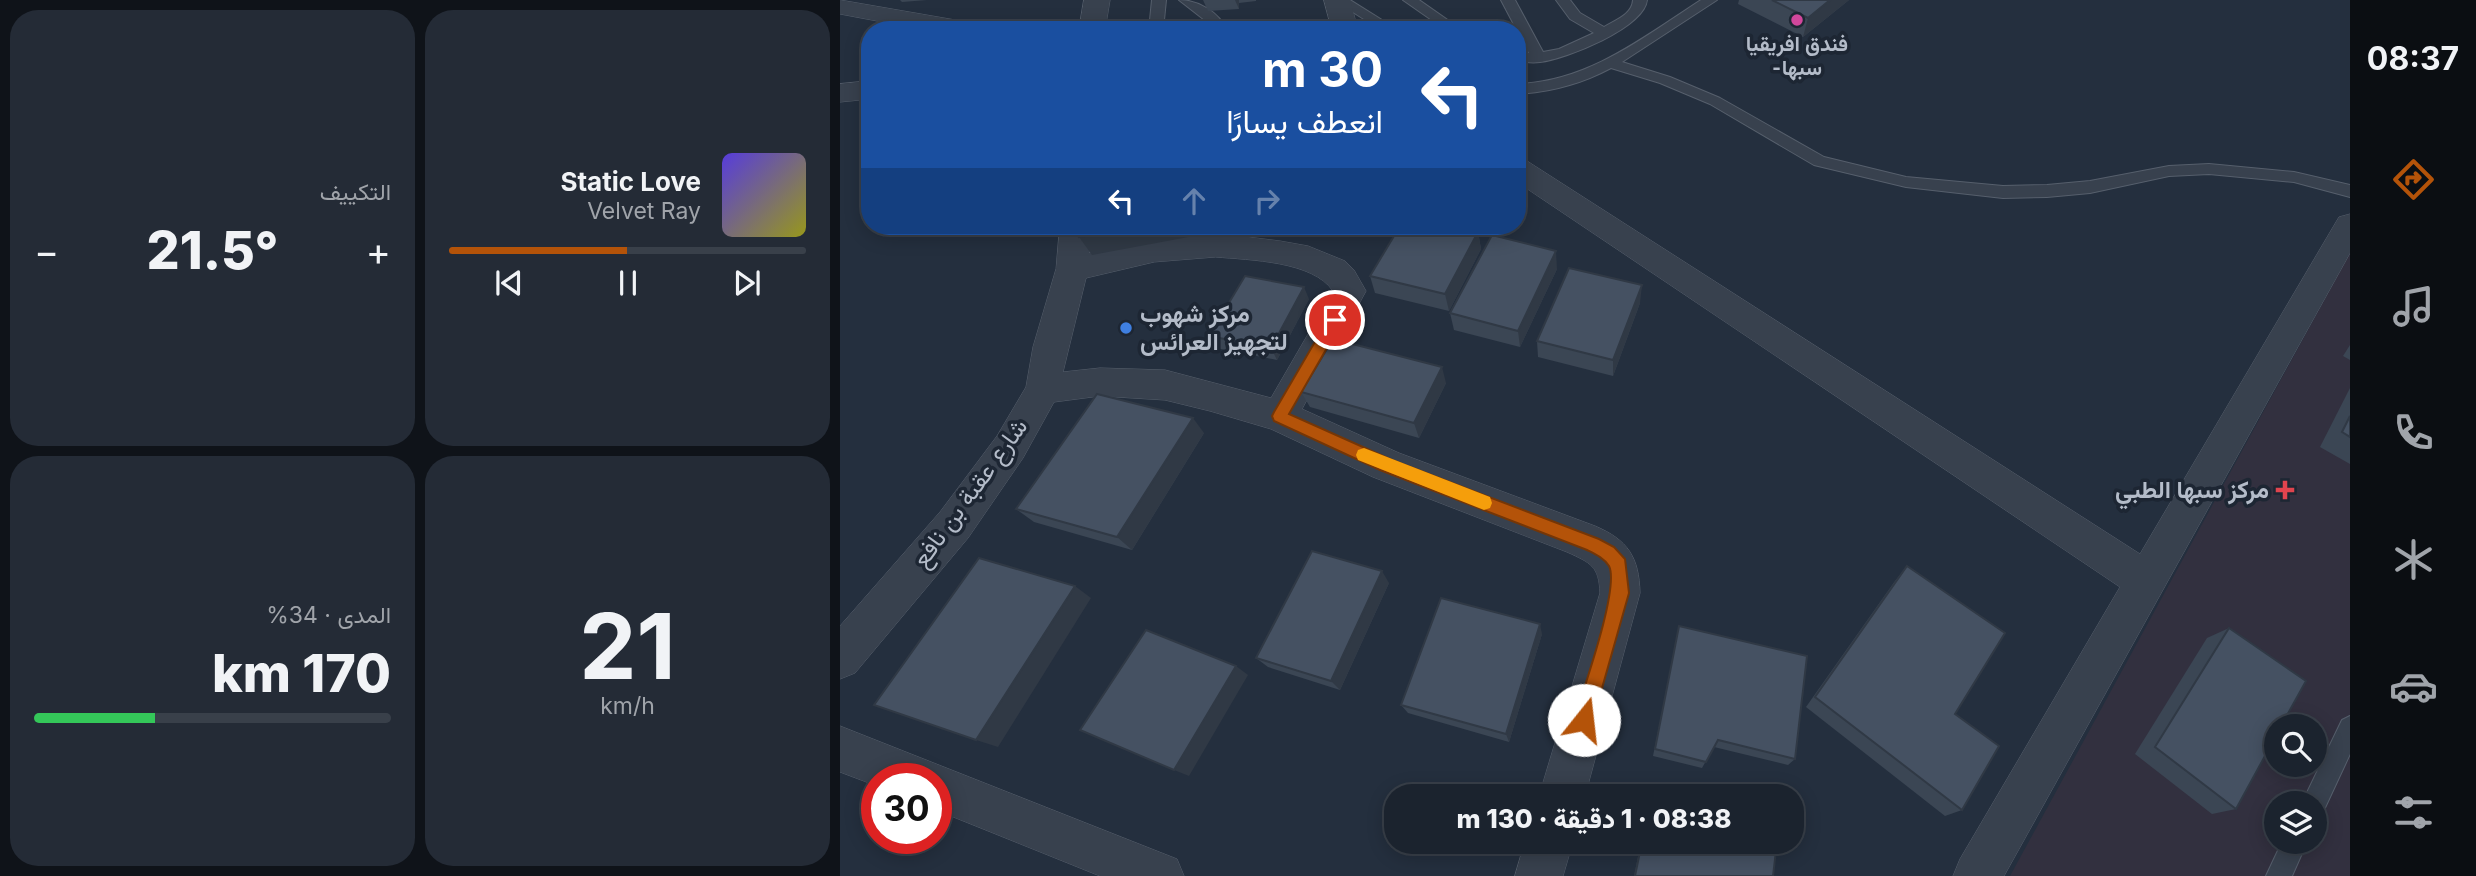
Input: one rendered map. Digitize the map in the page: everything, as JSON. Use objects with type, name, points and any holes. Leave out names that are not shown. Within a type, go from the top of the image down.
[{"type":"street","points":[[1094,21],[1097,0]]},
{"type":"street","points":[[1339,0],[1343,21]]},
{"type":"street","points":[[840,6],[919,21]]},
{"type":"street","points":[[840,93],[861,91]]},
{"type":"street","points":[[1526,174],[2146,581]]},
{"type":"street","points":[[1977,876],[2350,225]]},
{"type":"street","name":"شارع عقبة بن نافع","points":[[840,658],[954,525],[1010,447],[1042,389],[1050,347],[1072,269],[1074,235]]},
{"type":"street","points":[[1072,269],[1140,253],[1204,245],[1295,253],[1314,260],[1345,279],[1350,291],[1279,416]]},
{"type":"street","points":[[1042,389],[1100,382],[1165,385],[1279,416],[1386,465],[1608,552],[1618,565],[1620,593],[1565,784]]},
{"type":"street","points":[[840,748],[877,763]]},
{"type":"street","points":[[952,793],[1160,876]]},
{"type":"street","points":[[1539,876],[1545,854]]},
{"type":"lane","points":[[1157,21],[1159,0]]},
{"type":"lane","points":[[1186,0],[1214,21]]},
{"type":"lane","points":[[1339,0],[1375,21]]},
{"type":"lane","points":[[1410,0],[1442,21]]},
{"type":"lane","points":[[1508,0],[1519,21]]},
{"type":"lane","points":[[1563,0],[1569,12],[1604,33]]},
{"type":"lane","points":[[1526,57],[1539,58],[1570,51],[1636,12],[1640,0]]},
{"type":"lane","points":[[1526,89],[1541,89],[1575,81],[1710,0]]},
{"type":"lane","points":[[1442,4],[1443,21]]},
{"type":"lane","points":[[1526,34],[1539,58]]},
{"type":"lane","points":[[1609,63],[1665,80],[1707,97],[1819,160],[1906,183],[2003,192],[2048,191],[2091,187],[2169,171],[2209,169],[2294,177],[2350,191]]},
{"type":"lane","points":[[2320,791],[2350,728]]},
{"type":"lane","points":[[2279,876],[2289,854]]},
{"type":"shaded area","name":"مركز سبها الطبي","points":[[2350,253],[2350,876],[2010,876]]},
{"type":"building","points":[[1772,0],[1830,0],[1808,18]]},
{"type":"building","points":[[1395,235],[1476,235],[1445,294],[1370,276]]},
{"type":"building","points":[[1492,235],[1556,251],[1518,331],[1450,313]]},
{"type":"building","points":[[1569,268],[1642,285],[1613,360],[1537,341]]},
{"type":"building","points":[[1245,276],[1304,287],[1271,348],[1209,336]]},
{"type":"building","points":[[1333,339],[1442,367],[1414,423],[1301,392]]},
{"type":"building","points":[[1097,394],[1193,418],[1117,537],[1016,509]]},
{"type":"building","points":[[2350,416],[2350,437],[2342,432]]},
{"type":"building","points":[[1312,551],[1382,571],[1331,681],[1256,658]]},
{"type":"building","points":[[979,558],[1075,586],[976,740],[874,705]]},
{"type":"building","points":[[1907,566],[2005,633],[1955,714],[1999,746],[1962,810],[1815,697]]},
{"type":"building","points":[[1441,598],[1540,624],[1506,734],[1401,705]]},
{"type":"building","points":[[1679,626],[1807,656],[1795,759],[1718,740],[1706,762],[1655,749]]},
{"type":"building","points":[[2229,628],[2306,681],[2288,714],[2264,714],[2264,758],[2236,809],[2155,747]]},
{"type":"building","points":[[1146,630],[1236,666],[1174,770],[1080,730]]},
{"type":"building","points":[[1640,854],[1776,854],[1773,876],[1635,876]]},
{"type":"slow traffic","points":[[1364,455],[1484,503]]},
{"type":"place","name":"فندق افريقيا -سبها","points":[[1797,20]]},
{"type":"place","name":"مركز شهوب لتجهيز العرائس","points":[[1126,328]]},
{"type":"place","name":"مركز سبها الطبي","points":[[2285,490]]},
{"type":"route","points":[[1335,320],[1279,416],[1386,465],[1593,544],[1608,552],[1618,565],[1620,593],[1584,720]]}]
